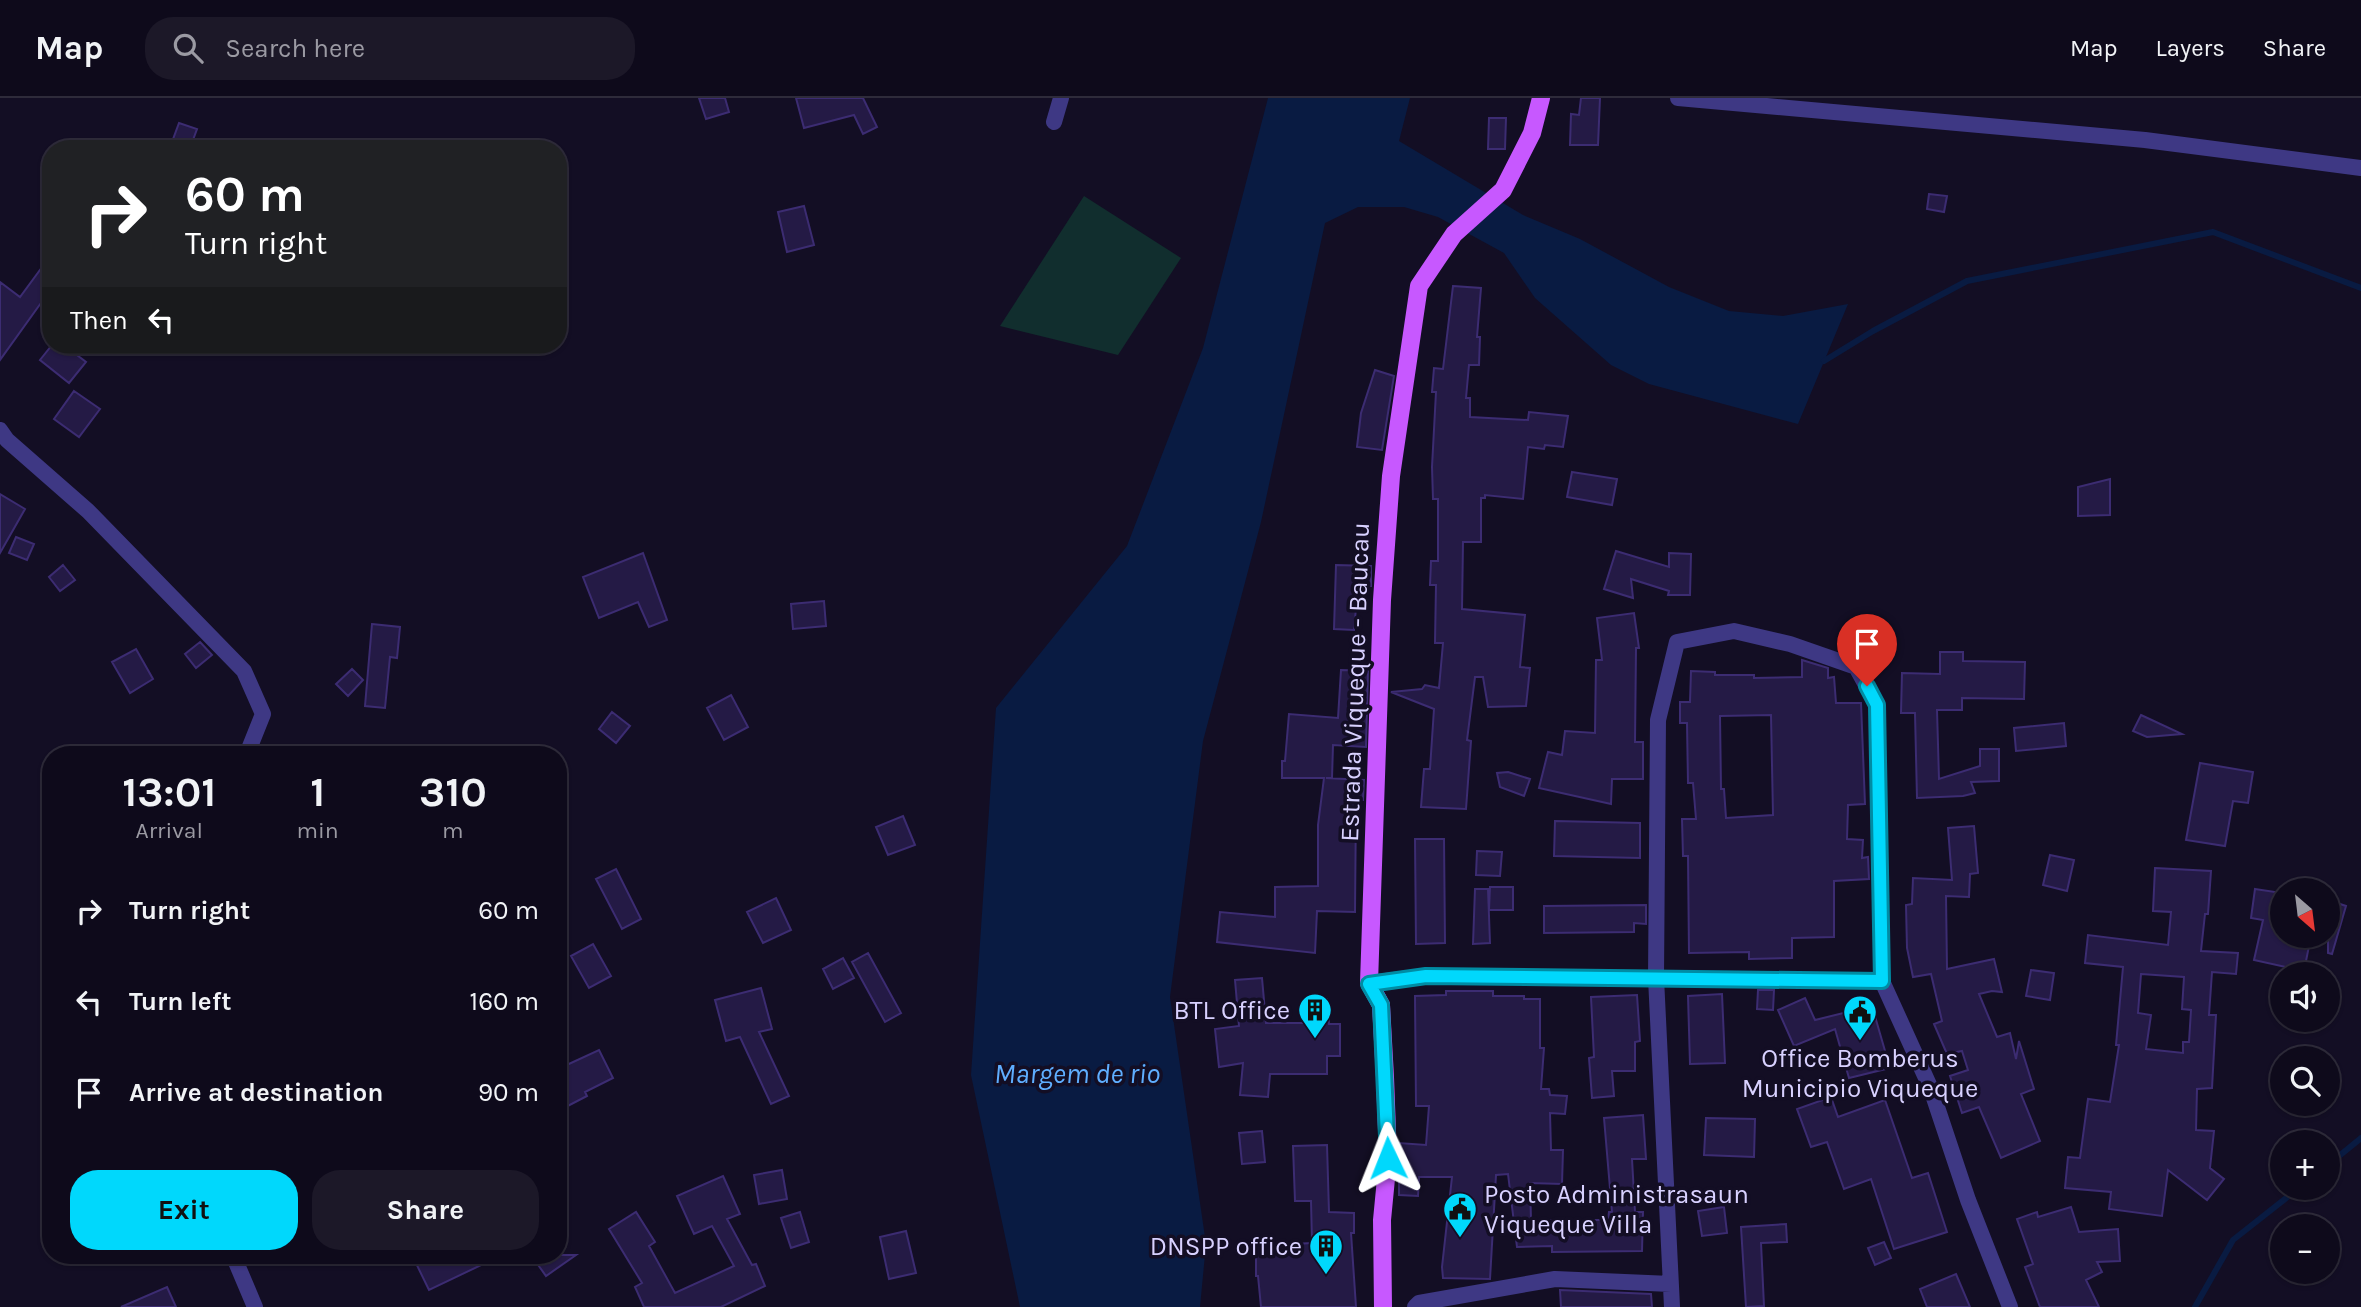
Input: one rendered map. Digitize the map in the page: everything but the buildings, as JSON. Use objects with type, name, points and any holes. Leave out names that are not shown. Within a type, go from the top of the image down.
[{"type":"main road","name":"Estrada Viqueque - Baucau","points":[[1383,1307],[1382,1220],[1388,1158],[1385,1077],[1381,1005],[1369,984],[1382,600],[1391,476],[1419,286],[1454,234],[1503,190],[1532,133],[1541,98]]},
{"type":"street","points":[[1054,122],[1061,98]]},
{"type":"street","points":[[1678,98],[2145,139],[2361,168]]},
{"type":"street","points":[[0,430],[7,440],[88,511],[244,671],[263,714],[250,746]]},
{"type":"street","points":[[1672,1307],[1656,978],[1658,720],[1677,642],[1734,631],[1790,644],[1856,667],[1877,705],[1882,981],[1931,1089],[1968,1200],[2010,1307]]},
{"type":"street","points":[[1369,984],[1426,976],[1882,981]]},
{"type":"street","points":[[237,1264],[256,1307]]},
{"type":"street","points":[[1415,1307],[1419,1303],[1555,1279],[1671,1284]]},
{"type":"green space","points":[[1084,196],[1181,258],[1118,355],[1000,326]]},
{"type":"water","name":"Margem de rio","points":[[1268,98],[1410,98],[1399,141],[1523,215],[1580,239],[1669,287],[1729,311],[1783,316],[1848,304],[1798,424],[1649,384],[1611,365],[1535,298],[1504,253],[1438,217],[1404,207],[1358,207],[1325,223],[1261,522],[1203,741],[1170,997],[1206,1244],[1200,1307],[1020,1307],[971,1075],[996,708],[1127,546],[1203,348]]},
{"type":"waterway","points":[[1824,361],[1873,331],[1967,281],[2213,232],[2361,288]]},
{"type":"waterway","points":[[2340,1155],[2361,1138]]},
{"type":"waterway","points":[[2195,1307],[2233,1240],[2284,1200]]},
{"type":"place","name":"BTL Office","points":[[1315,1040]]},
{"type":"place","name":"Office Bomberus Municipio Viqueque","points":[[1860,1042]]},
{"type":"place","name":"Posto Administrasaun Viqueque Villa","points":[[1460,1239]]},
{"type":"place","name":"DNSPP office","points":[[1326,1276]]},
{"type":"route","points":[[1388,1158],[1381,1005],[1369,984],[1426,976],[1882,981],[1877,705],[1867,686]]}]
